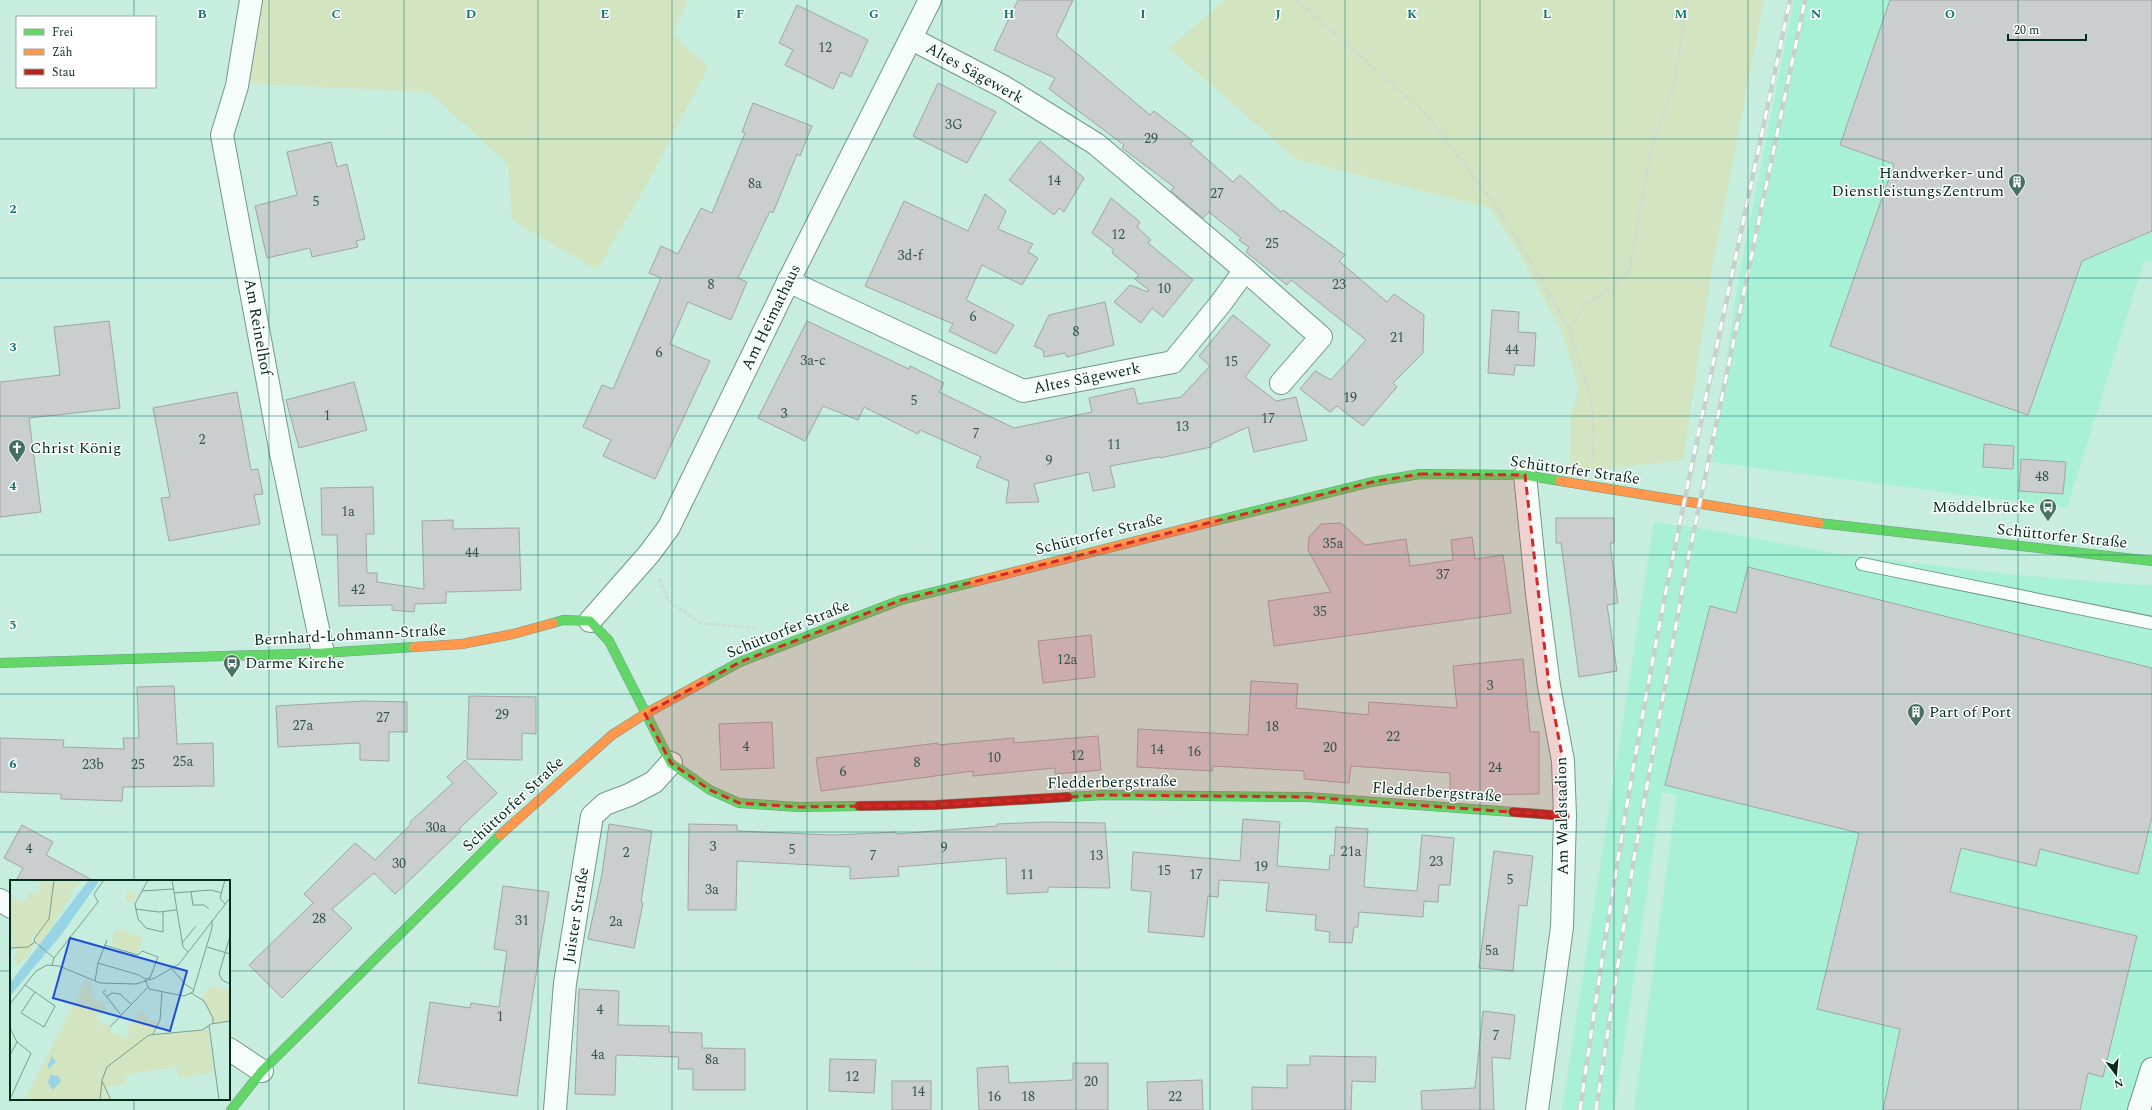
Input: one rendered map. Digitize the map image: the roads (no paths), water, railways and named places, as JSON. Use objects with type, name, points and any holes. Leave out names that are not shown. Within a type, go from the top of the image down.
[{"type":"main road","name":"Schüttorfer Straße","points":[[231,1110],[262,1071],[507,828],[612,735],[645,714],[740,662],[796,639],[901,600],[1372,482],[1420,474],[1525,475],[1811,522],[2152,561]]},
{"type":"main road","name":"Bernhard-Lohmann-Straße","points":[[0,663],[184,656],[323,653],[462,644],[513,634],[563,620],[590,620]]},
{"type":"main road","points":[[590,620],[609,641],[671,763]]},
{"type":"main road","name":"Fledderbergstraße","points":[[671,763],[710,790],[740,803],[798,807],[935,805],[1104,794],[1307,797],[1565,816]]},
{"type":"street","name":"Am Reinelhof","points":[[251,0],[237,86],[222,135],[281,453],[323,653]]},
{"type":"street","name":"Am Heimathaus","points":[[590,620],[649,554],[669,527],[788,281],[912,39],[930,0]]},
{"type":"street","name":"Altes Sägewerk","points":[[912,39],[1004,87],[1096,144],[1245,270],[1321,337],[1281,383]]},
{"type":"street","name":"Altes Sägewerk","points":[[788,281],[1023,391],[1173,362],[1222,303],[1245,270]]},
{"type":"street","name":"Am Waldstadion","points":[[1525,475],[1540,625],[1549,686],[1563,761],[1565,816],[1562,926],[1538,1110]]},
{"type":"street","name":"Juister Straße","points":[[555,1110],[566,983],[592,816],[605,804],[629,795],[654,782],[671,763]]},
{"type":"street","points":[[0,900],[10,907]]},
{"type":"street","points":[[230,1051],[262,1071]]},
{"type":"street","points":[[2139,1110],[2152,1069]]},
{"type":"lane","points":[[1862,564],[2152,623]]},
{"type":"railway","points":[[1580,1110],[1622,835],[1658,629],[1790,0]]},
{"type":"railway","points":[[1596,1110],[1634,858],[1687,564],[1805,0]]},
{"type":"place","name":"Handwerker- und DienstleistungsZentrum","points":[[2017,197]]},
{"type":"place","name":"Christ König","points":[[17,463]]},
{"type":"place","name":"Möddelbrücke","points":[[2048,522]]},
{"type":"place","name":"Darme Kirche","points":[[232,678]]},
{"type":"place","name":"Part of Port","points":[[1916,727]]}]
